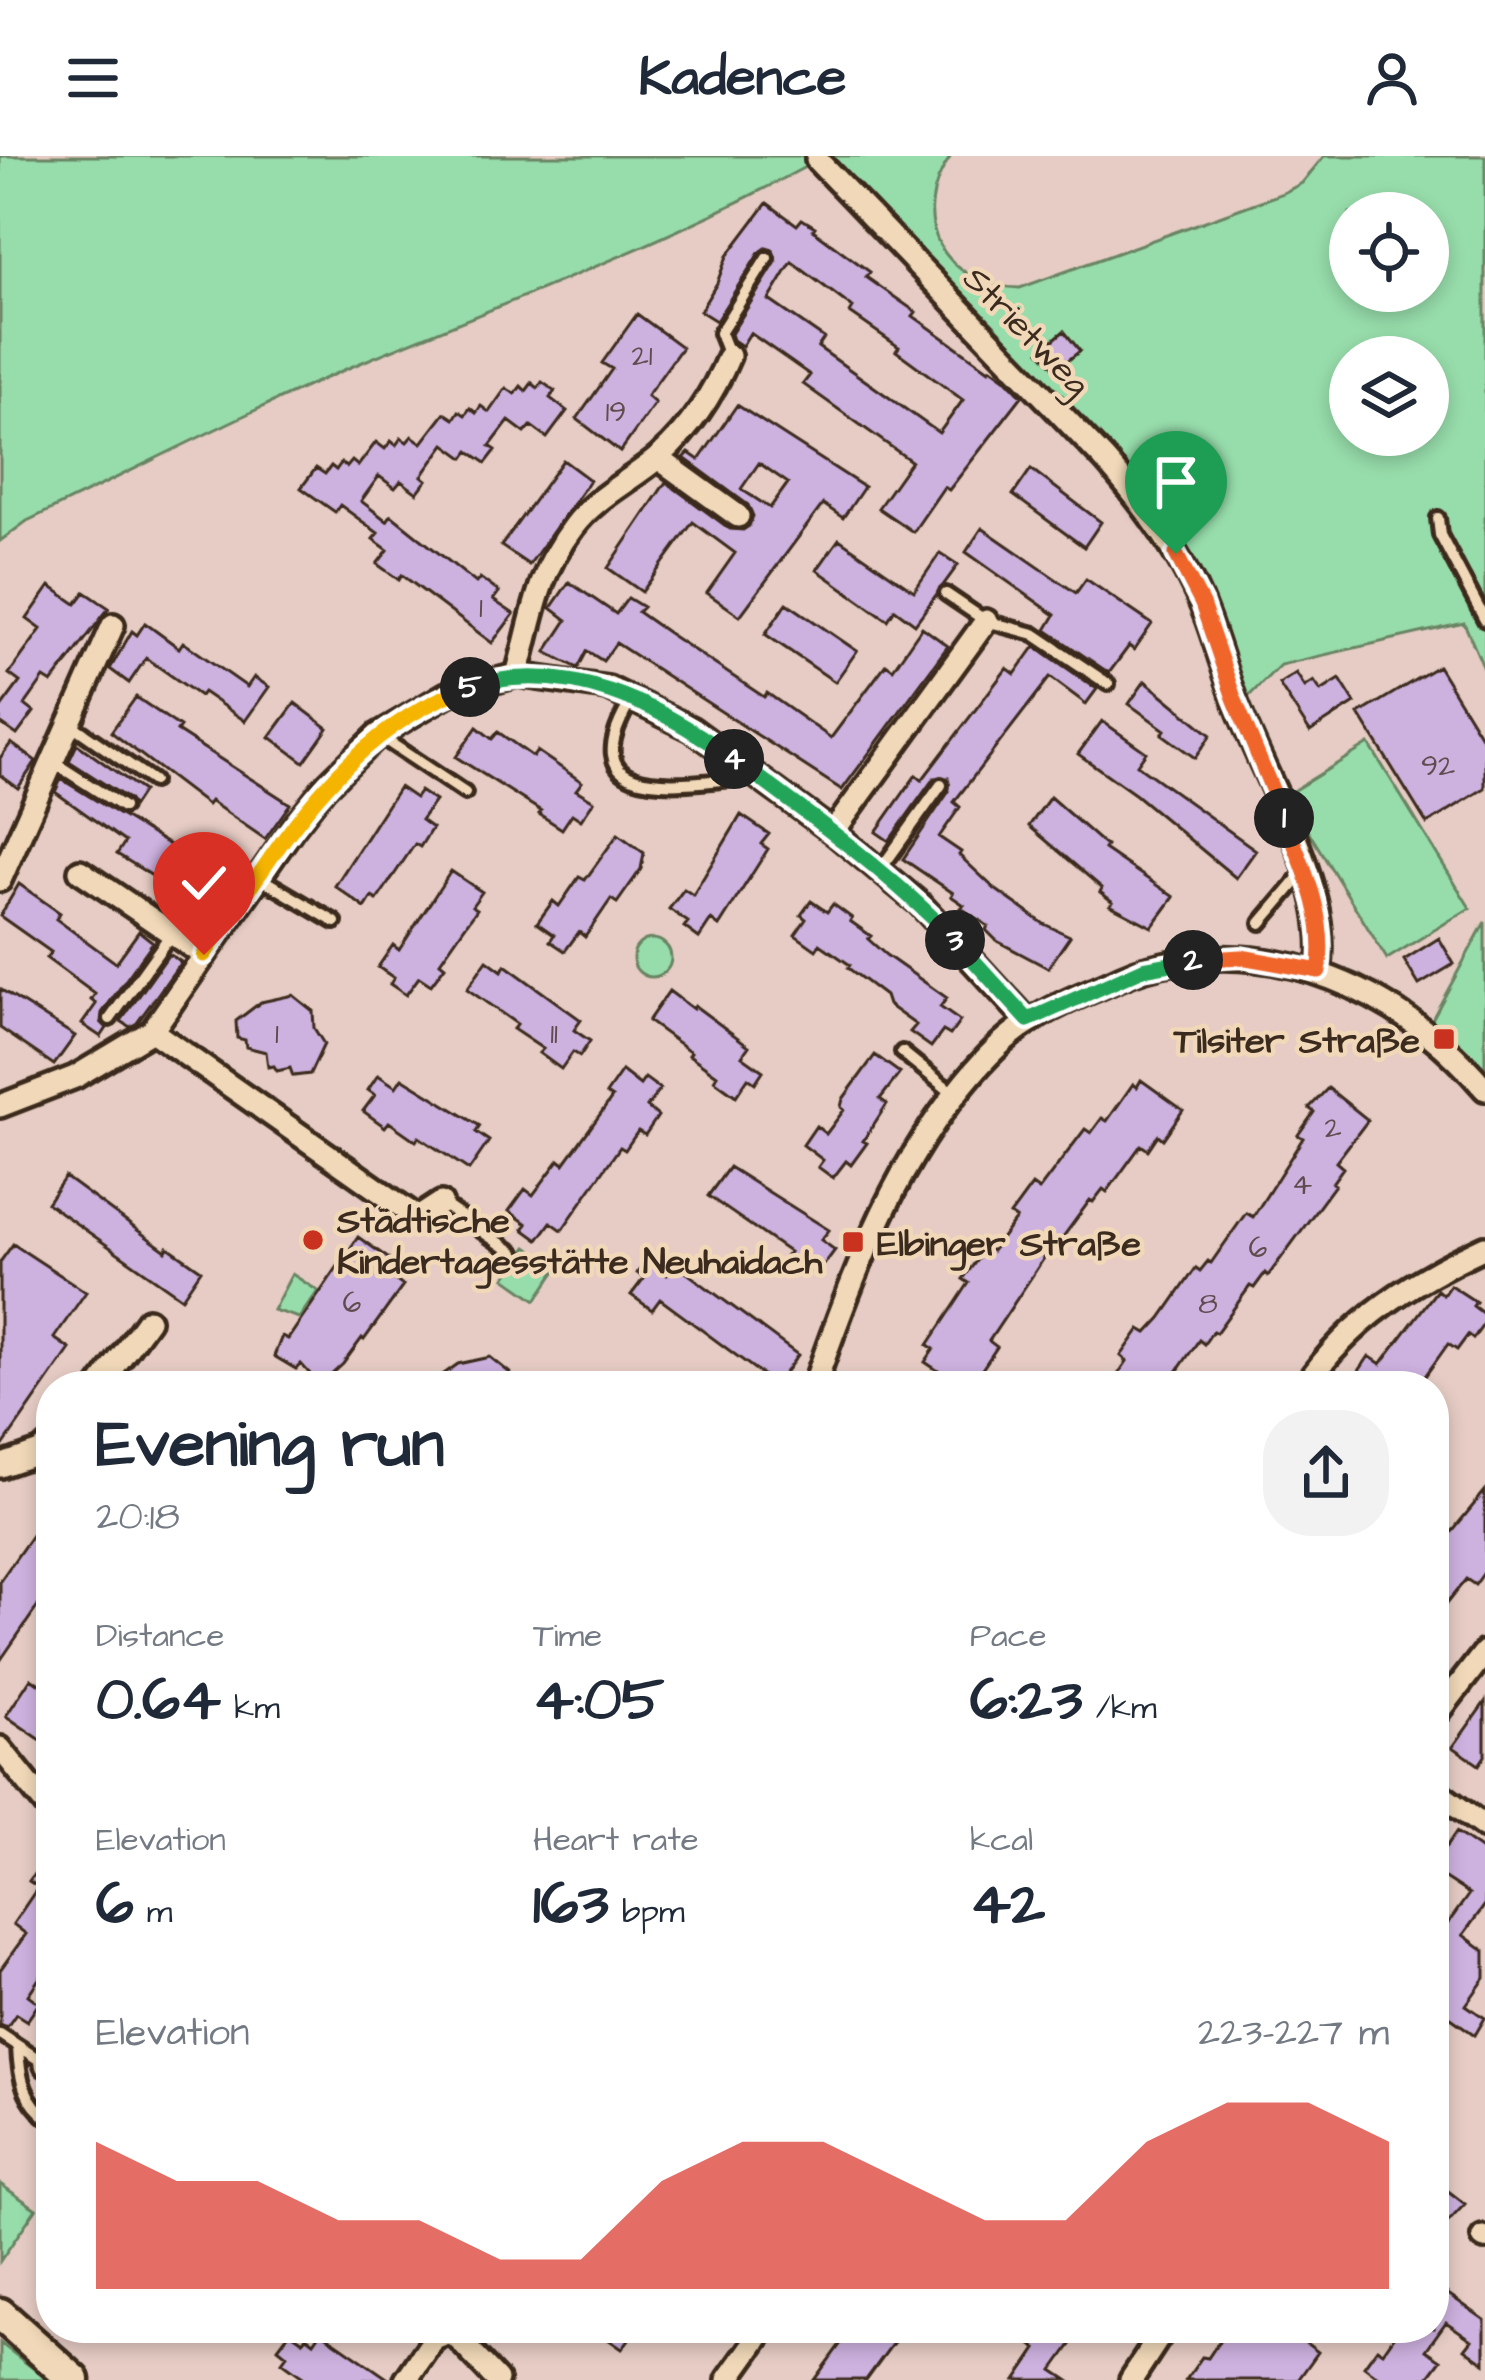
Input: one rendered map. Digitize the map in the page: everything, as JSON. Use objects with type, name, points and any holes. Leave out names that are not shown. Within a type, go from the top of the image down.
[{"type":"main road","points":[[0,2314],[74,2380]]},
{"type":"street","name":"Strietweg","points":[[817,160],[995,343],[1146,508],[1202,604],[1234,698],[1305,871],[1323,949],[1319,971]]},
{"type":"street","points":[[517,675],[541,579],[555,553],[599,500],[658,458],[714,392],[729,356]]},
{"type":"street","points":[[658,458],[738,516]]},
{"type":"street","points":[[833,832],[986,621]]},
{"type":"street","points":[[0,880],[30,825],[113,626]]},
{"type":"street","points":[[0,1106],[75,1077],[152,1031],[325,788],[379,735],[447,694],[517,675],[608,688],[692,729],[880,870],[978,963],[1028,1020]]},
{"type":"street","points":[[80,871],[204,955]]},
{"type":"street","points":[[822,1371],[840,1311],[885,1205],[954,1094],[998,1044],[1028,1020],[1143,969],[1241,957],[1319,971],[1367,991],[1410,1019],[1451,1051],[1485,1089]]},
{"type":"street","points":[[152,1031],[418,1218],[441,1203]]},
{"type":"street","points":[[1317,1371],[1365,1316],[1429,1273],[1485,1247]]},
{"type":"street","points":[[111,1371],[148,1320]]},
{"type":"street","points":[[0,1466],[36,1453]]},
{"type":"street","points":[[1449,1696],[1485,1652]]},
{"type":"street","points":[[0,1748],[36,1792]]},
{"type":"street","points":[[1449,1801],[1485,1827]]},
{"type":"street","points":[[406,2380],[431,2343]]},
{"type":"street","points":[[461,2343],[497,2380]]},
{"type":"street","points":[[728,2380],[754,2343]]},
{"type":"street","points":[[1139,2377],[1157,2343]]},
{"type":"lane","points":[[729,356],[720,333],[767,258]]},
{"type":"lane","points":[[1438,518],[1440,536],[1485,620]]},
{"type":"lane","points":[[946,594],[986,621],[1034,634],[1108,684]]},
{"type":"lane","points":[[633,698],[615,728],[610,753],[617,768],[637,782],[757,776]]},
{"type":"lane","points":[[69,723],[153,781]]},
{"type":"lane","points":[[379,735],[465,793]]},
{"type":"lane","points":[[53,762],[123,807]]},
{"type":"lane","points":[[880,870],[941,785]]},
{"type":"lane","points":[[1261,923],[1305,871]]},
{"type":"lane","points":[[258,876],[335,922]]},
{"type":"lane","points":[[110,1019],[172,932]]},
{"type":"lane","points":[[902,1052],[954,1094]]},
{"type":"lane","points":[[441,1203],[514,1253]]},
{"type":"lane","points":[[0,2034],[36,2056]]},
{"type":"lane","points":[[18,2046],[23,2087],[36,2111]]},
{"type":"green space","points":[[0,156],[951,156],[932,203],[940,245],[971,276],[1020,288],[1283,193],[1302,183],[1324,156],[1485,156],[1485,671],[1464,623],[1280,665],[1241,704],[1151,512],[816,161],[650,243],[280,399],[27,521],[0,541]]},
{"type":"green space","points":[[1369,744],[1470,908],[1387,959],[1286,795]]},
{"type":"green space","points":[[1485,922],[1485,1079],[1430,1023]]},
{"type":"green space","points":[[652,939],[665,945],[671,958],[665,971],[652,977],[639,971],[633,958],[639,945]]},
{"type":"green space","points":[[527,1247],[557,1269],[536,1300],[505,1278]]},
{"type":"green space","points":[[292,1274],[318,1291],[299,1318],[273,1310]]},
{"type":"green space","points":[[0,2184],[36,2209],[0,2261]]},
{"type":"green space","points":[[0,2343],[42,2375],[47,2380],[0,2380]]},
{"type":"building","points":[[767,203],[797,225],[802,219],[870,272],[866,277],[916,312],[913,316],[1005,378],[1022,396],[949,490],[944,487],[913,532],[878,508],[911,461],[803,384],[810,375],[750,333],[742,346],[733,340],[731,334],[776,262],[773,250],[759,253],[716,321],[700,311],[727,256]],"holes":[[[792,262],[853,308],[850,313],[963,400],[939,433],[818,347],[824,338],[769,300]]]},
{"type":"building","points":[[637,314],[682,347],[647,396],[655,403],[620,452],[577,419],[612,369],[602,363]]},
{"type":"building","points":[[1064,331],[1080,351],[1056,370],[1040,351]]},
{"type":"building","points":[[542,382],[555,391],[550,398],[567,411],[547,438],[531,426],[525,433],[509,421],[490,446],[496,450],[486,463],[469,451],[464,458],[445,444],[422,476],[427,480],[417,493],[401,481],[395,488],[379,476],[361,501],[387,521],[391,515],[476,583],[480,578],[499,592],[493,600],[514,614],[492,643],[402,575],[399,580],[377,564],[388,550],[373,539],[378,533],[340,505],[335,512],[301,488],[316,468],[325,474],[341,463],[347,467],[352,461],[358,466],[376,442],[385,449],[391,441],[396,445],[401,438],[407,442],[412,436],[422,443],[445,413],[454,419],[459,411],[465,415],[470,408],[476,413],[481,406],[489,412],[506,388],[515,394],[521,386],[526,391],[532,383],[538,388]]},
{"type":"building","points":[[737,405],[864,487],[843,518],[823,504],[740,616],[707,593],[735,553],[693,522],[642,592],[608,568],[666,482],[730,529],[749,526],[753,516],[748,505],[684,458],[689,453],[699,460]],"holes":[[[759,463],[788,483],[770,508],[741,489]]]},
{"type":"building","points":[[563,460],[590,480],[529,565],[501,546]]},
{"type":"building","points":[[1031,469],[1101,522],[1084,547],[1013,495]]},
{"type":"building","points":[[982,528],[1076,593],[1086,579],[1152,624],[1134,650],[1129,646],[1109,673],[1046,630],[1055,615],[966,552]]},
{"type":"building","points":[[839,539],[914,591],[940,553],[958,565],[915,624],[895,609],[888,620],[817,570]]},
{"type":"building","points":[[569,582],[616,614],[628,598],[643,607],[638,612],[668,633],[831,738],[886,664],[893,669],[922,627],[948,646],[842,790],[616,643],[603,661],[587,651],[578,668],[546,652],[567,620],[551,608]]},
{"type":"building","points":[[50,586],[76,604],[85,592],[109,608],[52,683],[44,678],[25,705],[34,712],[17,735],[0,723],[0,709],[20,682],[9,674],[41,629],[27,619]]},
{"type":"building","points":[[787,603],[857,651],[835,682],[765,634]]},
{"type":"building","points":[[145,623],[179,648],[183,642],[247,687],[254,677],[269,687],[245,721],[146,658],[129,683],[110,669],[132,631],[137,635]]},
{"type":"building","points":[[1035,646],[1097,689],[1086,704],[1050,677],[954,802],[960,807],[939,837],[961,852],[995,889],[1044,924],[1070,936],[1048,968],[997,941],[986,930],[988,926],[961,908],[964,905],[953,893],[903,859],[949,791],[948,778],[934,778],[889,841],[876,832],[916,775],[922,780],[1007,668],[1015,674]]},
{"type":"building","points":[[1438,666],[1485,743],[1485,788],[1427,824],[1359,714]]},
{"type":"building","points":[[1296,673],[1305,687],[1314,681],[1321,691],[1340,679],[1355,703],[1310,732],[1279,684]]},
{"type":"building","points":[[1145,681],[1211,735],[1195,758],[1129,704]]},
{"type":"building","points":[[136,697],[180,727],[177,731],[290,804],[265,839],[210,801],[207,805],[111,732]]},
{"type":"building","points":[[295,703],[328,728],[304,762],[270,737]]},
{"type":"building","points":[[1102,721],[1146,752],[1137,765],[1256,850],[1236,878],[1078,754]]},
{"type":"building","points":[[477,727],[492,739],[498,732],[533,757],[537,751],[582,782],[576,790],[594,801],[581,820],[572,814],[562,829],[456,757]]},
{"type":"building","points":[[11,743],[36,761],[18,788],[0,775],[0,758]]},
{"type":"building","points":[[77,744],[143,791],[133,806],[69,761]]},
{"type":"building","points":[[61,779],[235,885],[215,915],[117,854],[125,842],[55,792]]},
{"type":"building","points":[[399,787],[415,798],[420,791],[435,801],[421,820],[432,828],[420,847],[415,844],[377,900],[372,897],[365,908],[335,886]]},
{"type":"building","points":[[1050,797],[1104,849],[1174,897],[1152,927],[1110,905],[1113,902],[1100,892],[1102,888],[1029,826]]},
{"type":"building","points":[[741,815],[769,834],[761,844],[768,849],[719,926],[711,920],[699,938],[684,927],[688,922],[669,909],[684,889],[693,895]]},
{"type":"building","points":[[618,834],[644,853],[641,869],[617,903],[611,899],[585,937],[579,932],[565,951],[537,923],[553,901],[559,906],[579,877],[585,880]]},
{"type":"building","points":[[451,871],[482,892],[472,906],[477,909],[440,962],[445,966],[431,985],[419,977],[406,995],[378,967],[393,945],[399,950]]},
{"type":"building","points":[[19,884],[60,913],[56,919],[116,963],[139,931],[153,942],[102,1013],[101,1022],[107,1028],[101,1037],[82,1024],[96,1004],[91,1000],[95,994],[46,958],[51,952],[0,916]]},
{"type":"building","points":[[811,901],[827,912],[833,904],[886,955],[947,998],[940,1007],[960,1021],[950,1035],[943,1031],[931,1047],[910,1032],[916,1025],[888,1005],[885,996],[850,965],[820,944],[816,950],[795,935]]},
{"type":"building","points":[[1439,938],[1454,964],[1419,985],[1404,960]]},
{"type":"building","points":[[169,954],[181,962],[130,1027],[121,1021]]},
{"type":"building","points":[[487,960],[502,971],[505,965],[581,1020],[574,1030],[590,1041],[580,1056],[573,1052],[561,1069],[539,1053],[543,1049],[513,1029],[517,1024],[467,989]]},
{"type":"building","points":[[0,989],[75,1036],[54,1065],[0,1028]]},
{"type":"building","points":[[669,991],[749,1046],[742,1056],[763,1071],[755,1083],[748,1078],[736,1096],[714,1080],[717,1075],[691,1052],[648,1021]]},
{"type":"building","points":[[293,995],[313,1011],[314,1028],[324,1044],[310,1074],[293,1076],[290,1068],[268,1067],[266,1052],[246,1047],[245,1040],[237,1038],[236,1021],[261,1002]]},
{"type":"building","points":[[875,1055],[900,1073],[880,1099],[887,1104],[863,1141],[867,1143],[851,1165],[846,1161],[833,1178],[818,1167],[823,1160],[803,1145],[816,1126],[826,1134],[844,1110],[843,1099]]},
{"type":"building","points":[[622,1071],[640,1085],[645,1078],[660,1089],[647,1107],[658,1116],[645,1135],[638,1131],[625,1150],[620,1147],[562,1230],[551,1222],[538,1240],[509,1211],[525,1189],[533,1195],[559,1160],[564,1164],[612,1098],[606,1094]]},
{"type":"building","points":[[378,1075],[396,1087],[402,1078],[480,1126],[476,1132],[489,1141],[469,1170],[419,1137],[416,1141],[389,1122],[385,1127],[363,1111],[375,1095],[368,1090]]},
{"type":"building","points":[[1141,1080],[1183,1110],[1163,1139],[1158,1135],[1148,1150],[1141,1145],[1107,1192],[1103,1189],[1090,1200],[1052,1246],[989,1341],[997,1347],[981,1371],[938,1371],[925,1362],[934,1349],[928,1345],[969,1283],[963,1279],[986,1247],[992,1251],[1016,1219],[1010,1215],[1032,1185],[1039,1190],[1085,1129],[1091,1133],[1102,1118],[1107,1121],[1133,1084],[1137,1087]]},
{"type":"building","points":[[1328,1088],[1368,1120],[1336,1162],[1343,1168],[1335,1185],[1268,1276],[1265,1273],[1254,1288],[1250,1286],[1216,1333],[1204,1344],[1199,1340],[1177,1371],[1120,1371],[1127,1361],[1121,1356],[1140,1329],[1147,1333],[1161,1318],[1196,1268],[1200,1271],[1211,1263],[1246,1213],[1253,1217],[1303,1138],[1298,1135],[1314,1112],[1309,1108]]},
{"type":"building","points":[[729,1167],[829,1230],[821,1240],[835,1250],[824,1265],[817,1260],[805,1277],[782,1261],[789,1252],[708,1196]]},
{"type":"building","points":[[65,1177],[166,1251],[168,1247],[201,1270],[182,1298],[47,1203]]},
{"type":"building","points":[[358,1237],[388,1258],[380,1269],[403,1286],[335,1371],[307,1371],[301,1364],[296,1369],[274,1356],[282,1336],[288,1339]]},
{"type":"building","points":[[13,1244],[86,1292],[54,1338],[70,1349],[55,1371],[36,1371],[36,1398],[0,1450],[0,1262]]},
{"type":"building","points":[[647,1260],[667,1275],[675,1264],[798,1355],[786,1371],[757,1371],[660,1299],[652,1310],[631,1295],[644,1278],[637,1273]]},
{"type":"building","points":[[1450,1285],[1476,1302],[1473,1306],[1485,1315],[1473,1339],[1468,1335],[1457,1350],[1448,1344],[1429,1371],[1359,1371],[1369,1356],[1381,1364],[1437,1290],[1443,1295]]},
{"type":"building","points":[[490,1357],[508,1371],[448,1371]]},
{"type":"building","points":[[1485,1491],[1485,1571],[1475,1585],[1466,1579],[1449,1600],[1449,1535]]},
{"type":"building","points":[[36,1529],[36,1609],[0,1661],[0,1581]]},
{"type":"building","points":[[31,1678],[36,1682],[36,1737],[6,1716]]},
{"type":"building","points":[[1485,1702],[1485,1756],[1479,1765],[1453,1747]]},
{"type":"building","points":[[1456,1832],[1485,1852],[1485,1905],[1463,1935],[1485,1951],[1485,1978],[1466,2005],[1485,2018],[1475,2035],[1449,2017],[1449,1922],[1469,1894],[1449,1881],[1449,1842]]},
{"type":"building","points":[[36,1890],[36,1983],[28,1995],[36,2001],[36,2008],[27,2021],[16,2014],[7,2027],[0,2024],[0,1970],[26,1934],[13,1924]]},
{"type":"building","points":[[1449,2192],[1465,2204],[1449,2221]]},
{"type":"building","points":[[1449,2295],[1485,2320],[1485,2363],[1465,2349],[1472,2340],[1449,2324]]},
{"type":"building","points":[[282,2343],[337,2343],[390,2380],[307,2380],[282,2362],[287,2355],[278,2348]]},
{"type":"building","points":[[841,2343],[893,2343],[866,2380],[814,2380]]},
{"type":"building","points":[[1029,2343],[1072,2343],[1053,2370],[1068,2380],[1016,2380],[1037,2349]]},
{"type":"building","points":[[1218,2343],[1306,2343],[1318,2352],[1298,2380],[1186,2380],[1202,2357],[1208,2358]]},
{"type":"building","points":[[1389,2343],[1431,2343],[1426,2350],[1441,2360],[1426,2380],[1383,2380],[1364,2366],[1377,2348],[1383,2352]]},
{"type":"place","name":"Tilsiter Straße","points":[[1444,1039]]},
{"type":"place","name":"Städtische Kindertagesstätte Neuhaidach","points":[[313,1240]]},
{"type":"place","name":"Elbinger Straße","points":[[853,1242]]},
{"type":"route","points":[[204,955],[293,828],[372,741],[447,694],[517,675],[608,688],[692,729],[833,832],[920,904],[1028,1020],[1143,969],[1189,960],[1241,957],[1319,971],[1323,949],[1305,871],[1234,698],[1202,604],[1176,554]]}]
